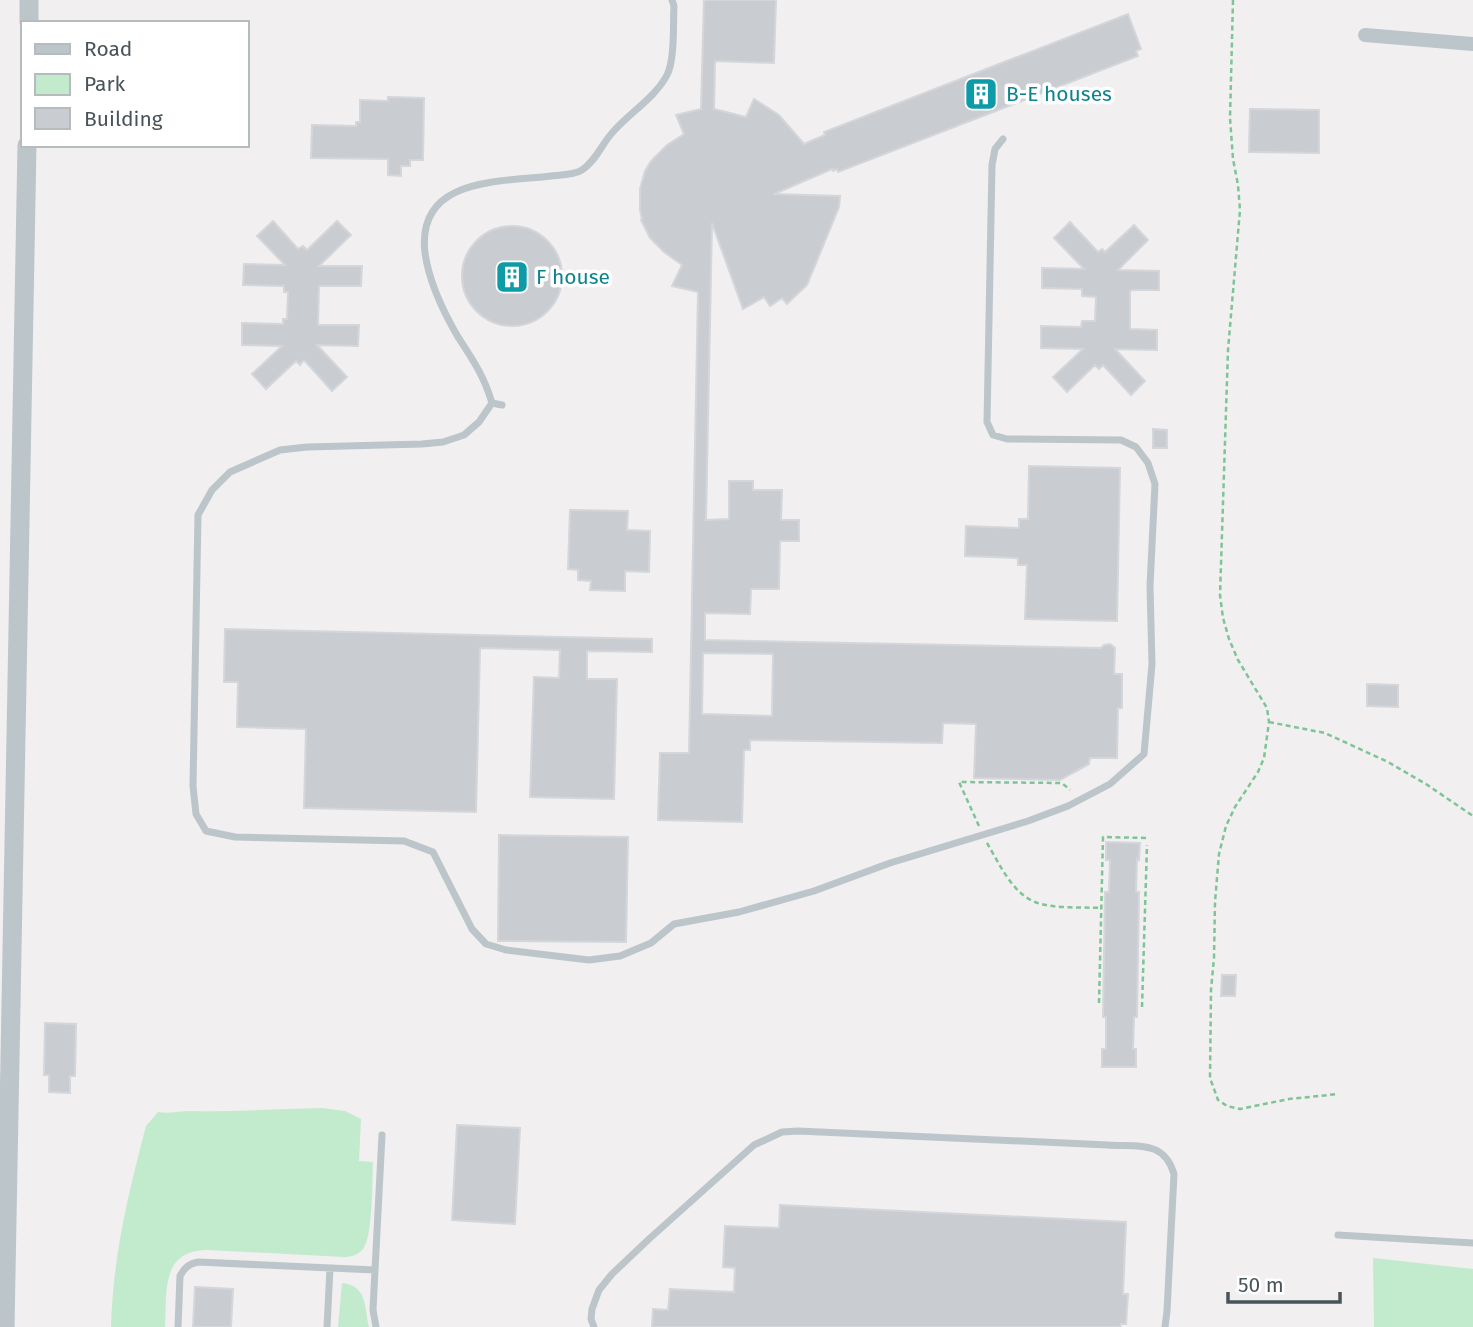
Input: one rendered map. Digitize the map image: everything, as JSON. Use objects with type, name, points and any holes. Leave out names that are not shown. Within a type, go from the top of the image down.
[{"type":"street","points":[[29,0],[29,21]]},
{"type":"street","points":[[1364,35],[1473,44]]},
{"type":"street","points":[[5,1327],[27,147]]},
{"type":"lane","points":[[672,0],[673,41],[668,73],[656,91],[606,139],[582,171],[468,186],[453,192],[438,204],[428,220],[425,253],[441,305],[475,362],[492,403],[479,422],[464,436],[443,442],[280,450],[230,472],[212,490],[198,514],[193,786],[197,814],[206,831],[235,837],[404,842],[433,852],[472,929],[486,944],[506,950],[589,960],[620,956],[652,943],[674,924],[739,912],[814,891],[890,863],[1028,821],[1068,806],[1110,784],[1144,754],[1152,664],[1150,586],[1155,484],[1148,463],[1136,447],[1121,440],[1007,439],[993,435],[987,422],[992,165],[995,149],[1003,139]]},
{"type":"lane","points":[[492,403],[502,405]]},
{"type":"lane","points":[[594,1327],[592,1309],[599,1290],[649,1238],[754,1145],[782,1132],[798,1131],[1108,1145],[1152,1148],[1163,1153],[1174,1174],[1164,1327]]},
{"type":"lane","points":[[376,1327],[373,1310],[374,1270],[382,1135]]},
{"type":"lane","points":[[1338,1235],[1473,1242]]},
{"type":"lane","points":[[178,1327],[180,1276],[184,1268],[191,1264],[198,1262],[374,1270]]},
{"type":"lane","points":[[327,1327],[330,1268]]},
{"type":"path","points":[[1233,0],[1230,118],[1240,210],[1228,350],[1220,595],[1229,639],[1266,708],[1269,722],[1264,758],[1226,826],[1219,854],[1211,990],[1210,1078],[1217,1101],[1240,1109],[1289,1099],[1338,1094]]},
{"type":"path","points":[[1269,722],[1325,733],[1388,762],[1473,816]]},
{"type":"path","points":[[979,826],[959,782],[1062,783],[1070,790]]},
{"type":"path","points":[[1099,1003],[1103,837],[1149,838]]},
{"type":"path","points":[[986,841],[1010,881],[1037,904],[1101,908]]},
{"type":"path","points":[[1142,1006],[1147,845]]},
{"type":"green space","points":[[322,1108],[345,1111],[361,1119],[359,1161],[373,1162],[369,1233],[363,1249],[355,1255],[344,1257],[208,1250],[192,1252],[181,1257],[169,1276],[165,1327],[111,1327],[118,1250],[128,1201],[146,1126],[158,1112]]},
{"type":"green space","points":[[1373,1258],[1473,1269],[1473,1327],[1374,1327]]},
{"type":"green space","points":[[342,1283],[361,1293],[369,1327],[338,1327]]},
{"type":"building","points":[[704,0],[776,0],[774,63],[715,61],[714,109],[746,117],[754,99],[779,115],[804,144],[825,135],[824,132],[1128,14],[1141,49],[1136,51],[1138,56],[838,172],[837,169],[832,169],[774,194],[840,196],[839,207],[807,285],[787,304],[782,298],[770,306],[764,297],[743,309],[712,223],[706,520],[729,519],[729,481],[753,481],[753,490],[782,490],[781,520],[799,520],[799,541],[780,541],[779,589],[751,589],[750,614],[705,613],[705,640],[1101,648],[1110,644],[1115,648],[1114,674],[1122,674],[1117,758],[1090,758],[1089,764],[1060,780],[974,778],[976,724],[943,723],[942,743],[750,740],[750,750],[744,750],[742,822],[658,820],[660,753],[689,753],[698,292],[672,286],[682,265],[650,238],[641,220],[640,189],[651,161],[667,145],[684,134],[676,115],[701,109]],"holes":[[[703,653],[773,654],[772,716],[702,714]]]},
{"type":"building","points":[[388,97],[424,98],[423,160],[410,160],[410,166],[401,166],[401,176],[388,175],[388,159],[311,158],[312,125],[356,126],[356,122],[360,122],[360,100],[388,101]]},
{"type":"building","points":[[1250,109],[1319,110],[1319,153],[1249,152]]},
{"type":"building","points":[[273,221],[298,249],[303,246],[307,250],[337,221],[351,235],[319,266],[362,266],[361,286],[319,286],[318,325],[359,325],[358,346],[317,345],[347,377],[332,391],[304,360],[300,365],[296,361],[266,389],[252,374],[282,346],[242,345],[242,323],[283,324],[283,319],[287,319],[288,292],[284,292],[284,286],[243,285],[244,264],[285,265],[257,236]]},
{"type":"building","points":[[1070,222],[1098,252],[1102,249],[1105,252],[1134,225],[1148,240],[1118,270],[1159,271],[1159,290],[1130,291],[1130,329],[1157,330],[1157,350],[1115,349],[1145,381],[1131,395],[1103,365],[1099,369],[1095,365],[1067,392],[1053,377],[1083,349],[1041,348],[1041,326],[1081,327],[1082,321],[1095,321],[1096,297],[1082,296],[1082,289],[1042,288],[1042,268],[1084,269],[1054,238]]},
{"type":"building","name":"F house","points":[[512,226],[540,234],[554,248],[562,276],[554,304],[540,318],[512,326],[484,318],[470,304],[462,276],[470,248],[484,234]]},
{"type":"building","points":[[1153,429],[1167,430],[1167,448],[1153,448]]},
{"type":"building","points":[[1029,466],[1120,468],[1117,621],[1025,619],[1027,565],[1018,565],[1018,558],[965,556],[966,526],[1019,528],[1019,519],[1028,519]]},
{"type":"building","points":[[570,510],[628,511],[627,530],[650,531],[649,572],[625,571],[625,591],[590,590],[591,581],[578,580],[578,570],[568,569]]},
{"type":"building","points":[[225,629],[652,639],[652,652],[587,651],[587,679],[617,679],[614,799],[530,797],[534,677],[559,678],[560,650],[480,648],[476,812],[304,808],[306,729],[237,727],[238,682],[224,682]]},
{"type":"building","points":[[1367,684],[1398,685],[1398,707],[1367,706]]},
{"type":"building","points":[[499,835],[628,837],[626,942],[498,941]]},
{"type":"building","points":[[1106,842],[1140,843],[1136,892],[1139,892],[1137,1017],[1134,1017],[1133,1049],[1136,1049],[1136,1067],[1102,1067],[1102,1049],[1106,1049],[1106,1017],[1103,1017],[1105,892],[1109,892],[1110,860],[1106,860]]},
{"type":"building","points":[[1222,975],[1236,975],[1235,996],[1221,996]]},
{"type":"building","points":[[45,1023],[76,1024],[75,1076],[70,1076],[70,1093],[49,1092],[49,1075],[44,1075]]},
{"type":"building","points":[[457,1125],[520,1128],[515,1224],[452,1220]]},
{"type":"building","points":[[780,1205],[1126,1222],[1123,1294],[1128,1294],[1126,1324],[1121,1324],[1120,1327],[652,1327],[653,1309],[668,1310],[670,1289],[734,1292],[735,1268],[723,1267],[725,1226],[779,1228]]},
{"type":"building","points":[[195,1287],[233,1289],[231,1327],[193,1327]]},
{"type":"place","name":"B-E houses","points":[[981,94]]},
{"type":"place","name":"F house","points":[[512,277]]}]
